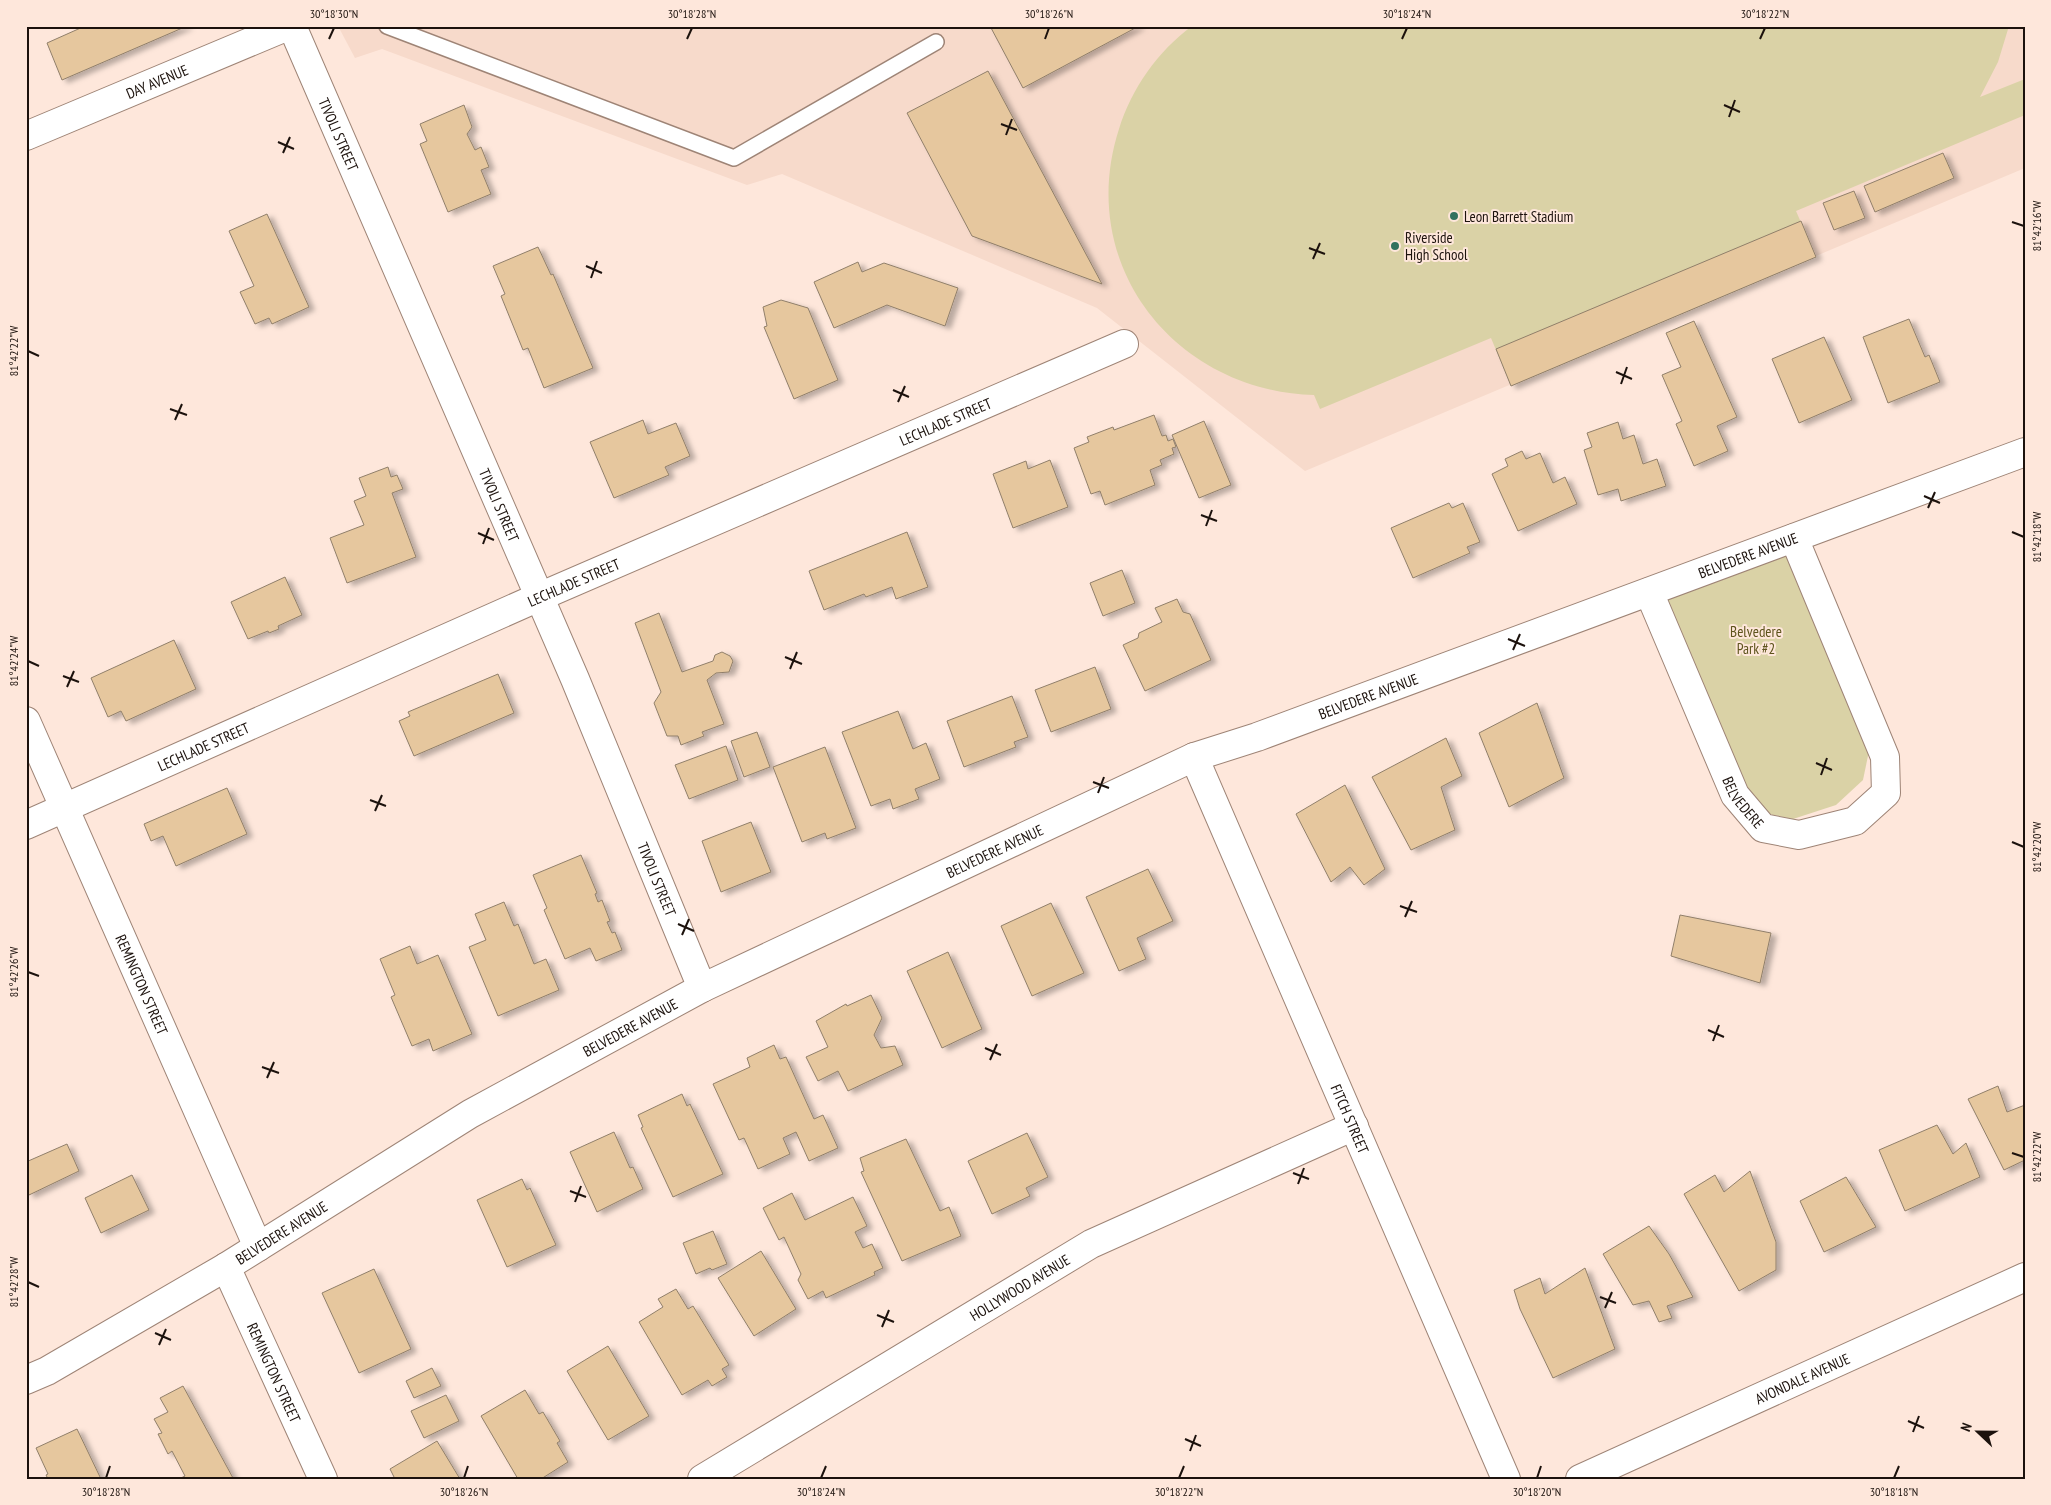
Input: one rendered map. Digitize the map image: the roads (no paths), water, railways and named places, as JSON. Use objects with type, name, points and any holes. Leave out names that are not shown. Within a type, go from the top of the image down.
[{"type":"street","name":"DAY AVENUE","points":[[26,136],[288,26]]},
{"type":"street","name":"TIVOLI STREET","points":[[292,26],[574,679],[702,988]]},
{"type":"street","name":"LECHLADE STREET","points":[[26,825],[539,597],[1124,344]]},
{"type":"street","name":"BELVEDERE AVENUE","points":[[26,1380],[47,1371],[226,1267],[470,1114],[702,988],[1194,757],[1257,736],[2025,452]]},
{"type":"street","name":"BELVEDERE","points":[[1649,592],[1735,795],[1763,828],[1799,835],[1855,821],[1886,792],[1885,757],[1794,538]]},
{"type":"street","name":"REMINGTON STREET","points":[[26,721],[258,1247]]},
{"type":"street","name":"FITCH STREET","points":[[1194,757],[1506,1479]]},
{"type":"street","name":"HOLLYWOOD AVENUE","points":[[702,1479],[1091,1244],[1354,1126]]},
{"type":"street","name":"REMINGTON STREET","points":[[226,1267],[323,1479]]},
{"type":"street","name":"AVONDALE AVENUE","points":[[1580,1479],[2025,1277]]},
{"type":"lane","points":[[387,26],[734,158],[936,42]]},
{"type":"place","name":"Leon Barrett Stadium","points":[[1454,216]]},
{"type":"place","name":"Riverside High School","points":[[1395,246]]},
{"type":"park label","name":"Belvedere Park #2","points":[[1756,640]]}]
